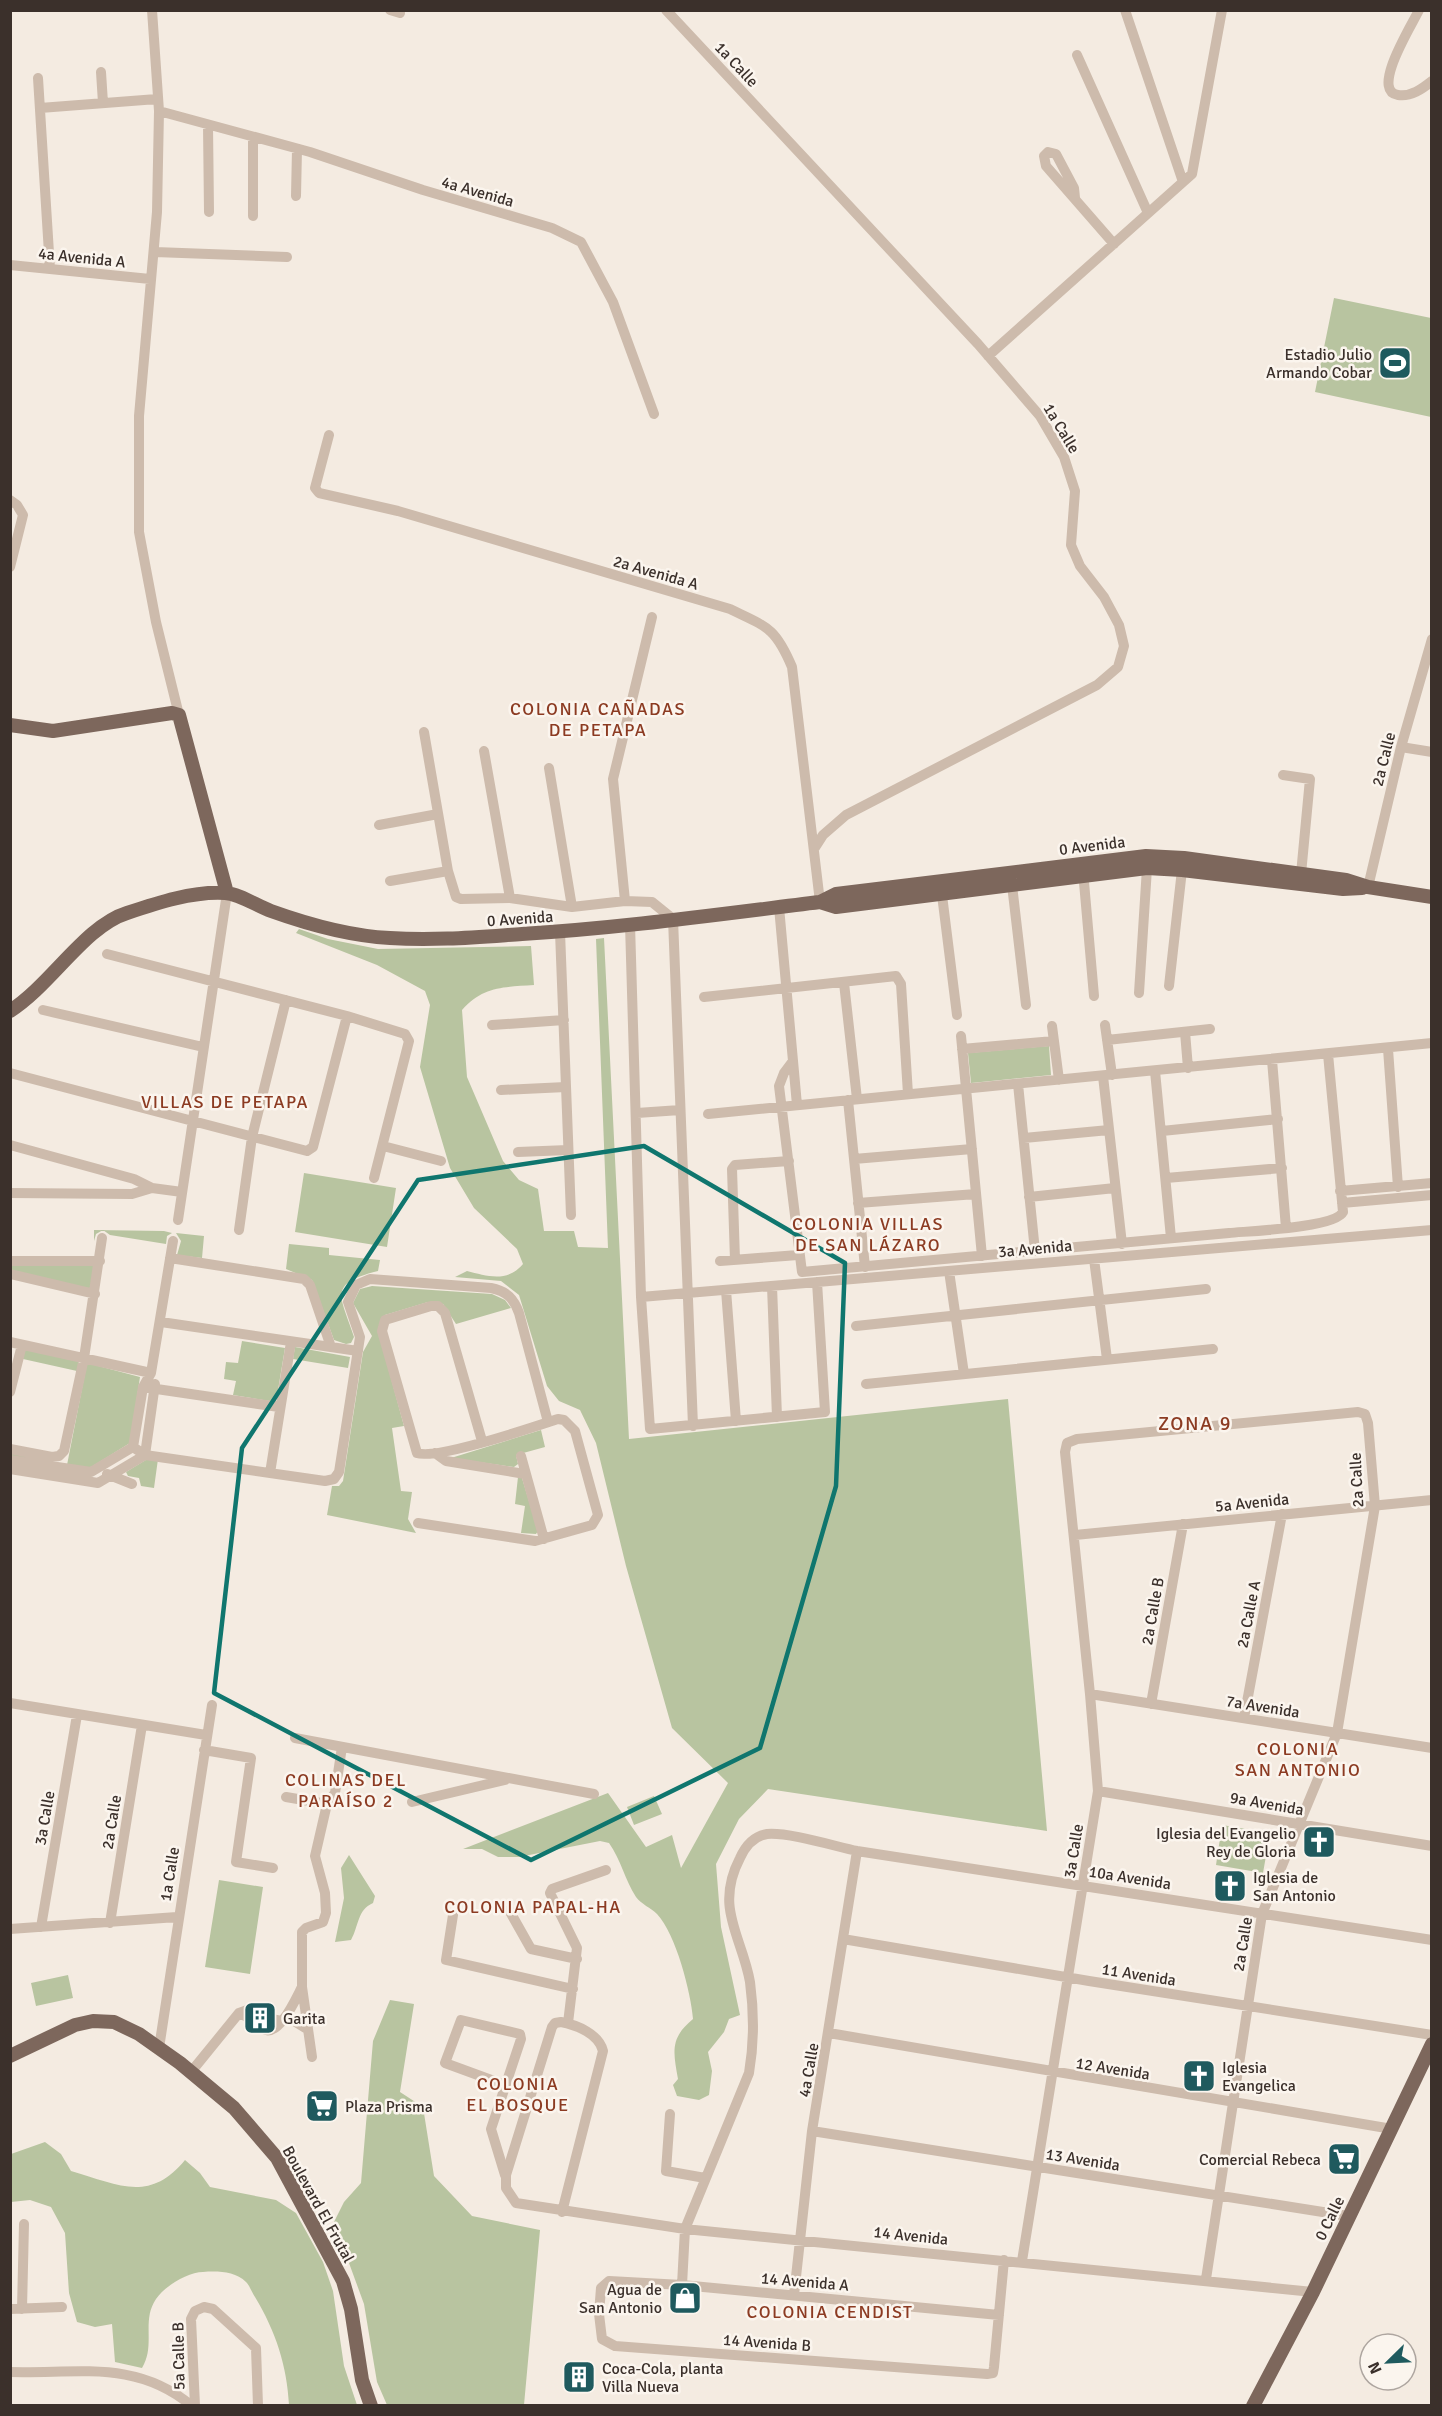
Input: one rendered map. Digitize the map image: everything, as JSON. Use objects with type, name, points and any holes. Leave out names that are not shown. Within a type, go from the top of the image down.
[{"type":"main road","points":[[10,725],[53,731],[172,713],[179,716],[183,723],[227,893],[190,896],[124,914],[111,920],[86,941],[29,999],[10,1011]]},
{"type":"main road","name":"0 Avenida","points":[[941,887],[1167,856],[1346,880],[1368,887],[1431,897]]},
{"type":"main road","name":"0 Avenida","points":[[227,893],[271,911],[359,936],[432,940],[560,932],[820,902],[836,894],[1012,885],[1082,868],[1182,870],[1343,889],[1368,887]]},
{"type":"main road","name":"Boulevard El Frutal","points":[[10,2056],[66,2028],[99,2021],[120,2024],[159,2048],[234,2108],[267,2145],[329,2253],[349,2301],[362,2380],[371,2406]]},
{"type":"main road","name":"0 Calle","points":[[1253,2406],[1314,2292],[1431,2044]]},
{"type":"street","points":[[152,10],[159,111],[154,252],[138,416],[139,532],[156,622],[179,716]]},
{"type":"street","name":"1a Calle","points":[[666,10],[988,356],[1040,416],[1064,457],[1075,491],[1071,545],[1080,566],[1104,597],[1119,625],[1124,646],[1118,667],[1097,685],[846,815],[824,835],[814,849]]},
{"type":"street","points":[[1125,10],[1183,182]]},
{"type":"street","points":[[988,356],[1192,174],[1221,10]]},
{"type":"street","points":[[1419,10],[1391,67],[1387,83],[1389,90],[1394,94],[1407,95],[1431,81]]},
{"type":"street","points":[[1077,55],[1148,213]]},
{"type":"street","points":[[101,72],[103,103]]},
{"type":"street","points":[[38,78],[50,269]]},
{"type":"street","points":[[40,108],[157,99]]},
{"type":"street","name":"4a Avenida","points":[[159,111],[297,149],[552,228],[581,242],[613,302],[654,414]]},
{"type":"street","points":[[208,125],[209,212]]},
{"type":"street","points":[[253,137],[253,216]]},
{"type":"street","points":[[296,196],[297,149]]},
{"type":"street","points":[[1076,198],[1114,244]]},
{"type":"street","points":[[154,252],[287,256]]},
{"type":"street","name":"4a Avenida A","points":[[10,265],[150,279]]},
{"type":"street","name":"2a Avenida A","points":[[329,435],[315,488],[319,493],[398,511],[730,609],[770,629],[783,646],[792,667],[820,902]]},
{"type":"street","points":[[10,500],[21,509],[23,515],[10,567]]},
{"type":"street","points":[[625,901],[613,779],[652,617]]},
{"type":"street","name":"2a Calle","points":[[1368,887],[1401,747],[1430,646]]},
{"type":"street","points":[[424,732],[452,891],[461,899],[510,898],[572,907],[625,901],[652,902],[673,919],[693,1426]]},
{"type":"street","points":[[1401,747],[1431,752]]},
{"type":"street","points":[[484,751],[510,898]]},
{"type":"street","points":[[549,768],[572,907]]},
{"type":"street","points":[[1283,775],[1310,779],[1302,874]]},
{"type":"street","points":[[379,825],[438,814]]},
{"type":"street","points":[[1082,868],[1094,996]]},
{"type":"street","points":[[1139,993],[1147,868]]},
{"type":"street","points":[[1169,986],[1182,870]]},
{"type":"street","points":[[390,881],[448,871]]},
{"type":"street","points":[[1012,885],[1026,1005]]},
{"type":"street","points":[[941,887],[957,1015]]},
{"type":"street","points":[[178,1220],[227,893]]},
{"type":"street","points":[[779,907],[797,1105]]},
{"type":"street","points":[[630,924],[641,1297],[648,1426],[653,1429],[693,1426],[825,1412],[818,1282]]},
{"type":"street","points":[[560,932],[571,1215]]},
{"type":"street","points":[[107,954],[403,1032],[408,1038],[374,1178]]},
{"type":"street","points":[[704,997],[896,976],[899,979],[908,1094]]},
{"type":"street","points":[[844,983],[853,1100],[854,1159],[865,1267]]},
{"type":"street","points":[[239,1230],[252,1137],[286,1000]]},
{"type":"street","points":[[43,1010],[203,1047]]},
{"type":"street","points":[[10,1073],[303,1151],[313,1147],[347,1016]]},
{"type":"street","points":[[492,1025],[564,1020]]},
{"type":"street","points":[[1105,1025],[1109,1130],[1122,1244]]},
{"type":"street","points":[[1052,1026],[1059,1080]]},
{"type":"street","points":[[1107,1040],[1210,1029]]},
{"type":"street","points":[[1185,1032],[1188,1068]]},
{"type":"street","points":[[961,1036],[982,1256]]},
{"type":"street","points":[[962,1049],[1054,1041]]},
{"type":"street","points":[[708,1114],[1431,1043]]},
{"type":"street","points":[[1388,1048],[1398,1187]]},
{"type":"street","points":[[793,1061],[783,1074],[779,1086],[798,1255],[802,1272],[1286,1228],[1336,1219],[1343,1212],[1328,1054]]},
{"type":"street","points":[[1272,1060],[1286,1228]]},
{"type":"street","points":[[1155,1071],[1171,1238]]},
{"type":"street","points":[[1018,1084],[1035,1251]]},
{"type":"street","points":[[501,1090],[566,1087]]},
{"type":"street","points":[[637,1113],[680,1110]]},
{"type":"street","points":[[1162,1131],[1278,1119]]},
{"type":"street","points":[[1024,1138],[1109,1130]]},
{"type":"street","points":[[10,1145],[134,1179],[152,1188],[182,1192]]},
{"type":"street","points":[[383,1146],[441,1161]]},
{"type":"street","points":[[854,1159],[972,1149]]},
{"type":"street","points":[[518,1152],[568,1150]]},
{"type":"street","points":[[735,1260],[732,1169],[735,1165],[789,1161]]},
{"type":"street","points":[[1166,1178],[1282,1168]]},
{"type":"street","points":[[1341,1197],[1431,1183]]},
{"type":"street","points":[[10,1193],[132,1194],[152,1188]]},
{"type":"street","points":[[1029,1197],[1115,1188]]},
{"type":"street","points":[[858,1203],[976,1194]]},
{"type":"street","points":[[1341,1197],[1431,1195]]},
{"type":"street","name":"3a Avenida","points":[[641,1297],[1431,1230]]},
{"type":"street","points":[[10,1449],[52,1457],[61,1454],[84,1358],[96,1294],[102,1238]]},
{"type":"street","points":[[10,1460],[92,1472],[133,1447],[143,1388],[151,1373],[161,1322],[173,1240]]},
{"type":"street","points":[[720,1261],[798,1255]]},
{"type":"street","points":[[170,1258],[306,1280],[310,1285],[331,1347]]},
{"type":"street","points":[[1094,1258],[1107,1359]]},
{"type":"street","points":[[10,1262],[100,1261]]},
{"type":"street","points":[[949,1271],[964,1374]]},
{"type":"street","points":[[10,1274],[96,1294]]},
{"type":"street","points":[[133,1447],[145,1455],[270,1473],[327,1481],[337,1476],[360,1334],[348,1302],[353,1288],[362,1281],[374,1279],[501,1290],[513,1300],[519,1313],[548,1422]]},
{"type":"street","points":[[772,1286],[777,1417]]},
{"type":"street","points":[[856,1326],[1206,1288]]},
{"type":"street","points":[[726,1290],[736,1421]]},
{"type":"street","points":[[418,1523],[535,1541],[592,1525],[598,1515],[573,1427],[561,1419],[482,1441],[435,1453],[417,1453],[382,1329],[388,1318],[431,1306],[440,1308],[450,1321],[482,1441]]},
{"type":"street","points":[[161,1322],[358,1351]]},
{"type":"street","points":[[270,1473],[291,1342]]},
{"type":"street","points":[[10,1392],[16,1343],[151,1373]]},
{"type":"street","points":[[866,1384],[1212,1349]]},
{"type":"street","points":[[10,1469],[98,1483],[145,1455],[156,1389],[151,1373]]},
{"type":"street","points":[[143,1388],[279,1407]]},
{"type":"street","name":"3a Calle","points":[[1022,2261],[1098,1791],[1075,1534],[1065,1452],[1067,1443],[1077,1439],[1358,1412],[1365,1414]]},
{"type":"street","name":"2a Calle","points":[[1206,2279],[1235,2102],[1262,1914],[1337,1733],[1375,1506],[1365,1414]]},
{"type":"street","points":[[435,1453],[446,1461],[525,1474]]},
{"type":"street","points":[[520,1456],[544,1539]]},
{"type":"street","points":[[102,1467],[109,1477],[132,1484]]},
{"type":"street","name":"5a Avenida","points":[[1075,1534],[1431,1500]]},
{"type":"street","name":"2a Calle A","points":[[1244,1718],[1282,1514]]},
{"type":"street","name":"2a Calle B","points":[[1151,1704],[1183,1524]]},
{"type":"street","name":"7a Avenida","points":[[1090,1694],[1431,1748]]},
{"type":"street","name":"1a Calle","points":[[159,2048],[177,1917],[212,1705]]},
{"type":"street","points":[[11,1706],[206,1735]]},
{"type":"street","name":"3a Calle","points":[[41,1927],[77,1715]]},
{"type":"street","name":"2a Calle","points":[[110,1923],[142,1725]]},
{"type":"street","points":[[295,1738],[594,1794]]},
{"type":"street","points":[[312,2057],[302,1987],[302,1932],[306,1928],[323,1922],[326,1913],[325,1893],[315,1856],[327,1804],[335,1793],[342,1747]]},
{"type":"street","points":[[204,1750],[251,1758],[236,1862],[273,1868]]},
{"type":"street","points":[[412,1802],[511,1778]]},
{"type":"street","name":"9a Avenida","points":[[1098,1791],[1431,1846]]},
{"type":"street","points":[[286,1797],[327,1804]]},
{"type":"street","name":"10a Avenida","points":[[705,2178],[748,2073],[753,2053],[750,1981],[734,1935],[730,1891],[733,1871],[744,1850],[754,1840],[766,1834],[857,1851],[1431,1940]]},
{"type":"street","name":"4a Calle","points":[[794,2295],[798,2239],[812,2131],[857,1851]]},
{"type":"street","points":[[568,2023],[577,1959],[573,1939],[550,1893],[552,1889],[606,1870]]},
{"type":"street","points":[[509,1911],[531,1949],[577,1959]]},
{"type":"street","points":[[453,1915],[445,1956],[450,1963],[573,1989]]},
{"type":"street","points":[[10,1929],[177,1917]]},
{"type":"street","name":"11 Avenida","points":[[843,1939],[1248,2007],[1431,2035]]},
{"type":"street","points":[[191,2072],[239,2013],[265,2030],[273,2029],[284,2018],[302,1987]]},
{"type":"street","points":[[284,2018],[307,2029]]},
{"type":"street","points":[[505,2085],[445,2063],[461,2020],[520,2034],[505,2085],[491,2129],[506,2175]]},
{"type":"street","points":[[506,2175],[552,2027],[555,2023],[568,2023],[594,2036],[601,2042],[603,2051],[562,2212]]},
{"type":"street","name":"12 Avenida","points":[[829,2033],[1392,2129]]},
{"type":"street","points":[[670,2114],[666,2171],[705,2178],[685,2229],[682,2285]]},
{"type":"street","name":"13 Avenida","points":[[812,2131],[1348,2216]]},
{"type":"street","name":"14 Avenida","points":[[506,2175],[509,2196],[516,2203],[562,2212],[685,2229],[1206,2279],[1314,2292]]},
{"type":"street","points":[[22,2309],[24,2224]]},
{"type":"street","points":[[999,2315],[1005,2260]]},
{"type":"street","name":"14 Avenida A","points":[[609,2281],[682,2285],[999,2315]]},
{"type":"street","name":"14 Avenida B","points":[[609,2281],[601,2288],[599,2314],[602,2339],[615,2346],[993,2373],[999,2315]]},
{"type":"street","points":[[10,2309],[62,2307]]},
{"type":"street","name":"5a Calle B","points":[[193,2406],[191,2319],[198,2308],[207,2307],[213,2309],[256,2348],[258,2406]]},
{"type":"street","points":[[10,2372],[128,2373],[165,2386],[193,2406]]},
{"type":"highlighted area","points":[[644,1146],[845,1263],[836,1486],[760,1748],[531,1860],[214,1693],[242,1448],[418,1180]]},
{"type":"green space","points":[[1334,298],[1431,318],[1431,417],[1315,392]]},
{"type":"green space","points":[[299,929],[328,939],[378,949],[531,946],[534,985],[504,987],[486,992],[462,1010],[467,1077],[503,1161],[519,1180],[538,1189],[544,1231],[574,1231],[578,1247],[608,1248],[596,939],[604,938],[629,1439],[1008,1399],[1047,1831],[768,1789],[739,1819],[716,1864],[721,1927],[740,2015],[729,2019],[724,2032],[708,2052],[712,2071],[709,2095],[699,2100],[677,2096],[673,2085],[678,2079],[674,2053],[677,2039],[680,2032],[693,2019],[686,1980],[676,1949],[664,1923],[657,1914],[636,1897],[609,1843],[600,1841],[519,1857],[498,1857],[482,1849],[463,1849],[608,1793],[646,1847],[672,1835],[681,1868],[728,1783],[672,1728],[626,1566],[596,1443],[580,1410],[559,1401],[547,1386],[519,1295],[501,1281],[455,1277],[467,1271],[496,1277],[504,1276],[517,1270],[523,1264],[517,1249],[474,1208],[450,1168],[420,1067],[430,1005],[425,991],[377,965],[296,933]]},
{"type":"green space","points":[[1049,1046],[1051,1075],[971,1083],[968,1053]]},
{"type":"green space","points":[[304,1173],[396,1188],[387,1247],[295,1232]]},
{"type":"green space","points":[[94,1230],[103,1230],[96,1234],[94,1241]]},
{"type":"green space","points":[[103,1230],[172,1233],[167,1236],[166,1244],[110,1235]]},
{"type":"green space","points":[[176,1233],[204,1236],[202,1258],[177,1255],[181,1241]]},
{"type":"green space","points":[[289,1244],[329,1248],[329,1255],[380,1260],[378,1271],[350,1281],[344,1287],[342,1302],[354,1337],[351,1343],[346,1344],[334,1340],[312,1280],[286,1269]]},
{"type":"green space","points":[[11,1261],[100,1261],[95,1294],[11,1274]]},
{"type":"green space","points":[[372,1286],[492,1294],[505,1300],[511,1308],[456,1324],[443,1304],[428,1302],[385,1315],[379,1334],[404,1426],[392,1428],[401,1491],[412,1492],[408,1519],[416,1533],[327,1515],[332,1486],[339,1486],[343,1481],[363,1352],[372,1336],[353,1303],[360,1289]]},
{"type":"green space","points":[[242,1341],[285,1348],[276,1402],[233,1395],[236,1381],[224,1379],[226,1362],[238,1363]]},
{"type":"green space","points":[[295,1347],[350,1357],[348,1368],[293,1359]]},
{"type":"green space","points":[[25,1349],[79,1361],[77,1371],[23,1359]]},
{"type":"green space","points":[[87,1363],[140,1377],[130,1443],[88,1469],[11,1456],[10,1453],[67,1465]]},
{"type":"green space","points":[[541,1430],[545,1447],[516,1455],[518,1464],[514,1467],[451,1458]]},
{"type":"green space","points":[[149,1458],[158,1459],[154,1488],[141,1486],[139,1478],[128,1476],[126,1472]]},
{"type":"green space","points":[[518,1477],[522,1478],[538,1531],[536,1534],[521,1533],[525,1506],[515,1504]]},
{"type":"green space","points":[[654,1796],[662,1814],[634,1825],[627,1807]]},
{"type":"green space","points":[[1222,1825],[1270,1833],[1263,1873],[1216,1865]]},
{"type":"green space","points":[[349,1855],[375,1896],[373,1903],[361,1914],[351,1940],[335,1942],[344,1898],[341,1868]]},
{"type":"green space","points":[[219,1880],[263,1887],[250,1974],[205,1967]]},
{"type":"green space","points":[[68,1975],[73,1998],[36,2006],[31,1983]]},
{"type":"green space","points":[[390,2000],[414,2004],[400,2092],[423,2107],[434,2176],[472,2216],[540,2230],[524,2405],[387,2405],[377,2382],[364,2304],[334,2222],[344,2202],[361,2183],[373,2041]]},
{"type":"green space","points":[[45,2142],[61,2154],[71,2171],[103,2181],[132,2187],[145,2186],[172,2174],[185,2160],[200,2173],[210,2187],[276,2200],[296,2213],[323,2262],[333,2291],[344,2366],[357,2405],[289,2405],[283,2363],[269,2323],[242,2278],[226,2272],[191,2274],[165,2289],[156,2299],[149,2316],[148,2351],[142,2368],[115,2362],[112,2324],[95,2327],[77,2322],[69,2293],[65,2233],[51,2207],[30,2200],[11,2202],[11,2154]]},
{"type":"place","name":"Estadio Julio Armando Cobar","points":[[1395,363]]},
{"type":"place","name":"Iglesia del Evangelio Rey de Gloria","points":[[1319,1842]]},
{"type":"place","name":"Iglesia de San Antonio","points":[[1230,1886]]},
{"type":"place","name":"Garita","points":[[260,2018]]},
{"type":"place","name":"Iglesia Evangelica","points":[[1199,2076]]},
{"type":"place","name":"Plaza Prisma","points":[[322,2106]]},
{"type":"place","name":"Comercial Rebeca","points":[[1344,2159]]},
{"type":"place","name":"Agua de San Antonio","points":[[685,2298]]},
{"type":"place","name":"Coca-Cola, planta Villa Nueva","points":[[579,2377]]},
{"type":"district","name":"COLONIA CAÑADAS DE PETAPA","points":[[598,719]]},
{"type":"district","name":"VILLAS DE PETAPA","points":[[225,1102]]},
{"type":"district","name":"COLONIA VILLAS DE SAN LÁZARO","points":[[868,1234]]},
{"type":"district","name":"ZONA 9","points":[[1195,1423]]},
{"type":"district","name":"COLONIA SAN ANTONIO","points":[[1298,1759]]},
{"type":"district","name":"COLINAS DEL PARAÍSO 2","points":[[346,1790]]},
{"type":"district","name":"COLONIA PAPAL-HA","points":[[533,1907]]},
{"type":"district","name":"COLONIA EL BOSQUE","points":[[518,2094]]},
{"type":"district","name":"COLONIA CENDIST","points":[[830,2312]]}]
